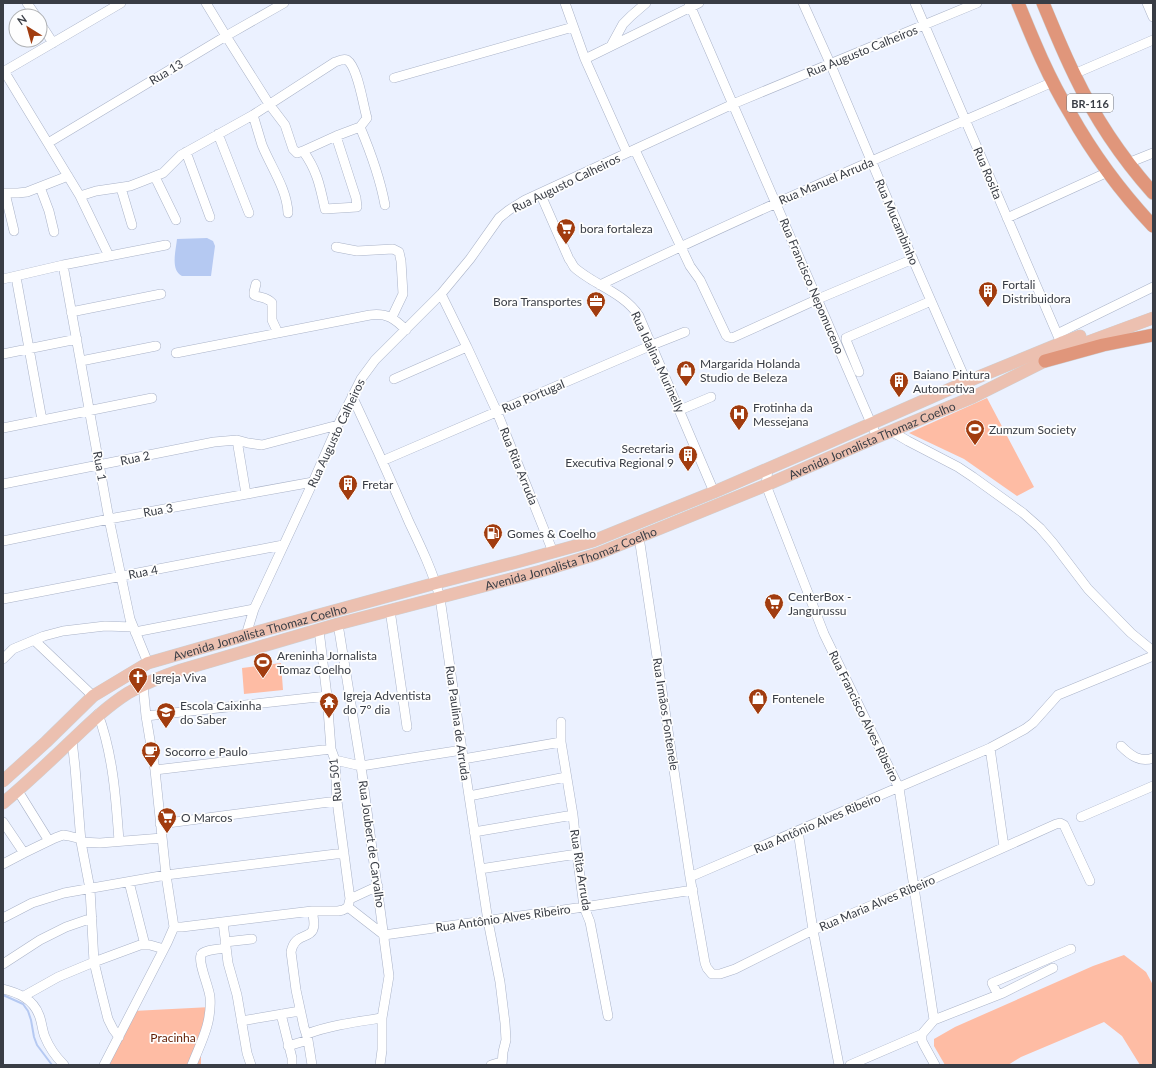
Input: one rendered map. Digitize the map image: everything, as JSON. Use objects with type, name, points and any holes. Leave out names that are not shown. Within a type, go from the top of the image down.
[{"type":"highway","name":"BR-116","points":[[1018,3],[1053,82],[1070,115],[1108,172],[1137,209],[1153,226]]},
{"type":"highway","name":"BR-116","points":[[1043,3],[1074,74],[1100,122],[1128,163],[1153,193]]},
{"type":"highway","points":[[1045,361],[1103,345],[1153,336]]},
{"type":"main road","name":"Avenida Jornalista Thomaz Coelho","points":[[3,781],[93,696],[148,663],[246,634],[593,541],[714,492],[872,424],[1059,338],[1153,310]]},
{"type":"main road","name":"Avenida Jornalista Thomaz Coelho","points":[[5,799],[22,788],[98,714],[142,685],[181,670],[338,624],[541,571],[597,554],[766,485],[973,397],[1069,348],[1153,318]]},
{"type":"main road","points":[[649,518],[654,531]]},
{"type":"main road","points":[[593,541],[597,554]]},
{"type":"main road","points":[[357,604],[361,619]]},
{"type":"main road","points":[[14,772],[22,788]]},
{"type":"street","points":[[80,196],[96,191],[121,188],[143,182],[163,173],[181,155],[253,115],[270,104],[335,62],[341,60],[346,60],[354,69],[367,118],[360,127],[297,153],[293,149],[287,130],[281,120],[270,104],[226,36],[206,3]]},
{"type":"street","name":"Rua 13","points":[[48,143],[226,36],[284,3]]},
{"type":"street","points":[[565,3],[584,59],[690,266],[700,280],[728,337],[732,338],[912,259]]},
{"type":"street","points":[[611,46],[623,24],[646,3]]},
{"type":"street","name":"Rua Mucambinho","points":[[803,3],[830,63],[912,259],[973,397]]},
{"type":"street","name":"Rua Rosita","points":[[915,3],[1059,338]]},
{"type":"street","name":"Rua Augusto Calheiros","points":[[246,634],[254,609],[338,425],[361,379],[384,351],[441,294],[470,259],[499,218],[509,210],[540,193],[733,104],[977,3]]},
{"type":"street","points":[[1147,3],[1153,17]]},
{"type":"street","points":[[109,256],[80,196],[4,71],[53,43],[115,4]]},
{"type":"street","points":[[584,59],[693,4]]},
{"type":"street","name":"Rua Francisco Nepomuceno","points":[[693,4],[733,104],[877,437]]},
{"type":"street","points":[[394,78],[573,27]]},
{"type":"street","points":[[48,35],[53,43]]},
{"type":"street","points":[[1074,74],[1153,40]]},
{"type":"street","name":"Rua Manuel Arruda","points":[[600,285],[776,202],[1053,82]]},
{"type":"street","points":[[253,115],[262,146],[281,185],[288,205],[288,213]]},
{"type":"street","points":[[360,127],[382,188],[385,205]]},
{"type":"street","points":[[218,134],[249,213]]},
{"type":"street","points":[[303,151],[318,179],[325,209],[357,207],[356,198],[336,136]]},
{"type":"street","points":[[186,152],[210,217]]},
{"type":"street","points":[[1128,163],[1153,152]]},
{"type":"street","points":[[1007,218],[1108,172]]},
{"type":"street","points":[[14,231],[4,193],[18,193],[40,187],[68,176]]},
{"type":"street","points":[[155,177],[176,220]]},
{"type":"street","points":[[40,187],[49,211],[54,232]]},
{"type":"street","points":[[121,188],[132,225]]},
{"type":"street","name":"Rua Idalina Murinelly","points":[[540,193],[569,259],[575,268],[613,292],[629,304],[639,316],[714,492]]},
{"type":"street","points":[[3,279],[63,265],[166,245]]},
{"type":"street","points":[[336,247],[357,251],[393,249],[399,252],[403,294],[392,317]]},
{"type":"street","name":"Rua 1","points":[[63,265],[109,519],[130,619],[148,663]]},
{"type":"street","points":[[16,277],[42,420]]},
{"type":"street","points":[[256,284],[254,294],[267,299],[272,303],[272,320],[278,333]]},
{"type":"street","points":[[1059,338],[1153,287]]},
{"type":"street","points":[[71,312],[161,294]]},
{"type":"street","name":"Rua Rita Arruda","points":[[441,294],[497,412],[553,552]]},
{"type":"street","points":[[859,372],[846,338],[931,301]]},
{"type":"street","points":[[176,353],[370,315],[382,314],[392,317],[406,330]]},
{"type":"street","name":"Rua Portugal","points":[[382,461],[685,332]]},
{"type":"street","points":[[3,354],[77,339]]},
{"type":"street","points":[[81,361],[156,346]]},
{"type":"street","points":[[394,379],[467,347]]},
{"type":"street","name":"Rua Paulina de Arruda","points":[[352,396],[436,583],[440,598],[474,832],[506,1023],[506,1040],[501,1064]]},
{"type":"street","points":[[680,410],[711,397]]},
{"type":"street","points":[[3,428],[152,398]]},
{"type":"street","name":"Rua 2","points":[[3,484],[214,442],[240,441],[262,445],[338,425]]},
{"type":"street","points":[[892,431],[958,467],[1023,513],[1040,528],[1053,543],[1088,589],[1132,633],[1153,651]]},
{"type":"street","points":[[240,441],[246,494]]},
{"type":"street","name":"Rua Francisco Alves Ribeiro","points":[[768,469],[766,485],[824,634],[899,788],[934,1020]]},
{"type":"street","name":"Rua 3","points":[[3,541],[109,519],[313,482]]},
{"type":"street","name":"Rua Irmãos Fontenele","points":[[639,537],[693,890]]},
{"type":"street","name":"Rua 4","points":[[3,600],[283,545]]},
{"type":"street","points":[[3,659],[13,650],[34,640],[63,631],[104,626],[134,629],[254,609]]},
{"type":"street","points":[[390,610],[407,728]]},
{"type":"street","name":"Rua Joubert de Carvalho","points":[[338,624],[362,766],[389,976],[382,1018],[382,1050],[380,1065]]},
{"type":"street","name":"Rua 501","points":[[319,630],[327,696],[331,749],[335,760],[337,801],[349,903]]},
{"type":"street","points":[[34,640],[93,696]]},
{"type":"street","name":"Rua Antônio Alves Ribeiro","points":[[690,877],[990,748],[1033,723],[1058,695],[1153,656]]},
{"type":"street","points":[[104,1065],[120,1037],[174,927],[166,875],[155,770],[142,685]]},
{"type":"street","points":[[146,716],[327,696]]},
{"type":"street","points":[[98,714],[106,739],[113,775],[119,841]]},
{"type":"street","name":"Rua Rita Arruda","points":[[561,722],[561,742],[573,815],[584,907],[590,922],[608,1016]]},
{"type":"street","points":[[72,740],[81,841],[90,889],[94,962],[108,1019],[113,1030],[120,1037]]},
{"type":"street","points":[[335,760],[362,766],[561,742]]},
{"type":"street","points":[[1121,746],[1128,753],[1143,760],[1153,758]]},
{"type":"street","points":[[990,748],[1004,847]]},
{"type":"street","points":[[155,770],[331,749]]},
{"type":"street","points":[[469,796],[566,777]]},
{"type":"street","points":[[1080,817],[1153,786]]},
{"type":"street","points":[[22,788],[49,841]]},
{"type":"street","points":[[160,824],[337,801]]},
{"type":"street","points":[[474,832],[573,815]]},
{"type":"street","points":[[3,822],[24,853]]},
{"type":"street","name":"Rua Maria Alves Ribeiro","points":[[693,890],[705,963],[712,974],[716,975],[735,969],[813,930],[914,888],[1056,824],[1062,823],[1064,825],[1090,881]]},
{"type":"street","points":[[798,831],[813,930],[839,1065]]},
{"type":"street","points":[[3,864],[63,835],[81,841],[119,841],[162,838]]},
{"type":"street","points":[[3,918],[32,903],[64,893],[166,875],[344,853]]},
{"type":"street","points":[[480,869],[577,854]]},
{"type":"street","points":[[129,882],[145,945]]},
{"type":"street","points":[[174,927],[312,911],[343,910],[349,903],[378,886]]},
{"type":"street","name":"Rua Antônio Alves Ribeiro","points":[[384,935],[693,890]]},
{"type":"street","points":[[349,903],[384,935]]},
{"type":"street","points":[[312,911],[315,925],[314,930],[311,933],[300,937],[292,946],[291,952],[294,979],[300,1011],[308,1037],[312,1065]]},
{"type":"street","points":[[3,964],[40,940],[66,927],[92,918]]},
{"type":"street","points":[[223,922],[228,963],[237,995],[247,1053],[251,1065]]},
{"type":"street","points":[[192,1065],[209,1022],[210,1011],[210,997],[200,956],[205,951],[252,939]]},
{"type":"street","points":[[24,996],[47,982],[94,962],[145,945],[164,949]]},
{"type":"street","points":[[998,995],[992,983],[1070,949]]},
{"type":"street","points":[[850,1065],[922,1034],[934,1020],[998,995],[1053,968]]},
{"type":"street","points":[[3,989],[24,996],[31,1003],[39,1015],[44,1036],[64,1065]]},
{"type":"street","points":[[241,1021],[300,1011]]},
{"type":"street","points":[[281,1014],[292,1058],[292,1065]]},
{"type":"street","points":[[288,1046],[308,1037],[317,1030],[382,1018]]},
{"type":"street","points":[[922,1034],[922,1041],[935,1065]]},
{"type":"street","points":[[491,1065],[501,1064]]},
{"type":"green space","name":"Zumzum Society","points":[[987,398],[1034,487],[1017,496],[964,459],[909,433]]},
{"type":"green space","name":"Areninha Jornalista Tomaz Coelho","points":[[281,663],[283,690],[244,694],[242,668]]},
{"type":"green space","points":[[1124,955],[1146,972],[1153,985],[1153,1065],[1140,1065],[1122,1036],[1104,1022],[1021,1057],[1008,1065],[945,1065],[934,1046],[934,1039],[955,1027],[1093,966]]},
{"type":"green space","name":"Pracinha","points":[[211,1007],[201,1030],[201,1065],[104,1065],[133,1011]]},
{"type":"water","points":[[207,238],[213,241],[215,246],[211,276],[182,276],[178,273],[175,265],[177,239]]},
{"type":"waterway","points":[[3,995],[23,1004],[28,1011],[37,1045],[52,1065]]},
{"type":"place","name":"bora fortaleza","points":[[566,245]]},
{"type":"place","name":"Fortali Distribuidora","points":[[988,308]]},
{"type":"place","name":"Bora Transportes","points":[[596,318]]},
{"type":"place","name":"Margarida Holanda Studio de Beleza","points":[[686,387]]},
{"type":"place","name":"Baiano Pintura Automotiva","points":[[899,398]]},
{"type":"place","name":"Frotinha da Messejana","points":[[739,431]]},
{"type":"place","name":"Zumzum Society","points":[[975,446]]},
{"type":"place","name":"Secretaria Executiva Regional 9","points":[[688,472]]},
{"type":"place","name":"Fretar","points":[[348,501]]},
{"type":"place","name":"Gomes & Coelho","points":[[493,550]]},
{"type":"place","name":"CenterBox - Jangurussu","points":[[774,620]]},
{"type":"place","name":"Areninha Jornalista Tomaz Coelho","points":[[263,679]]},
{"type":"place","name":"Igreja Viva","points":[[138,694]]},
{"type":"place","name":"Fontenele","points":[[758,715]]},
{"type":"place","name":"Igreja Adventista do 7° dia","points":[[329,719]]},
{"type":"place","name":"Escola Caixinha do Saber","points":[[166,729]]},
{"type":"place","name":"Socorro e Paulo","points":[[151,768]]},
{"type":"place","name":"O Marcos","points":[[167,834]]}]
